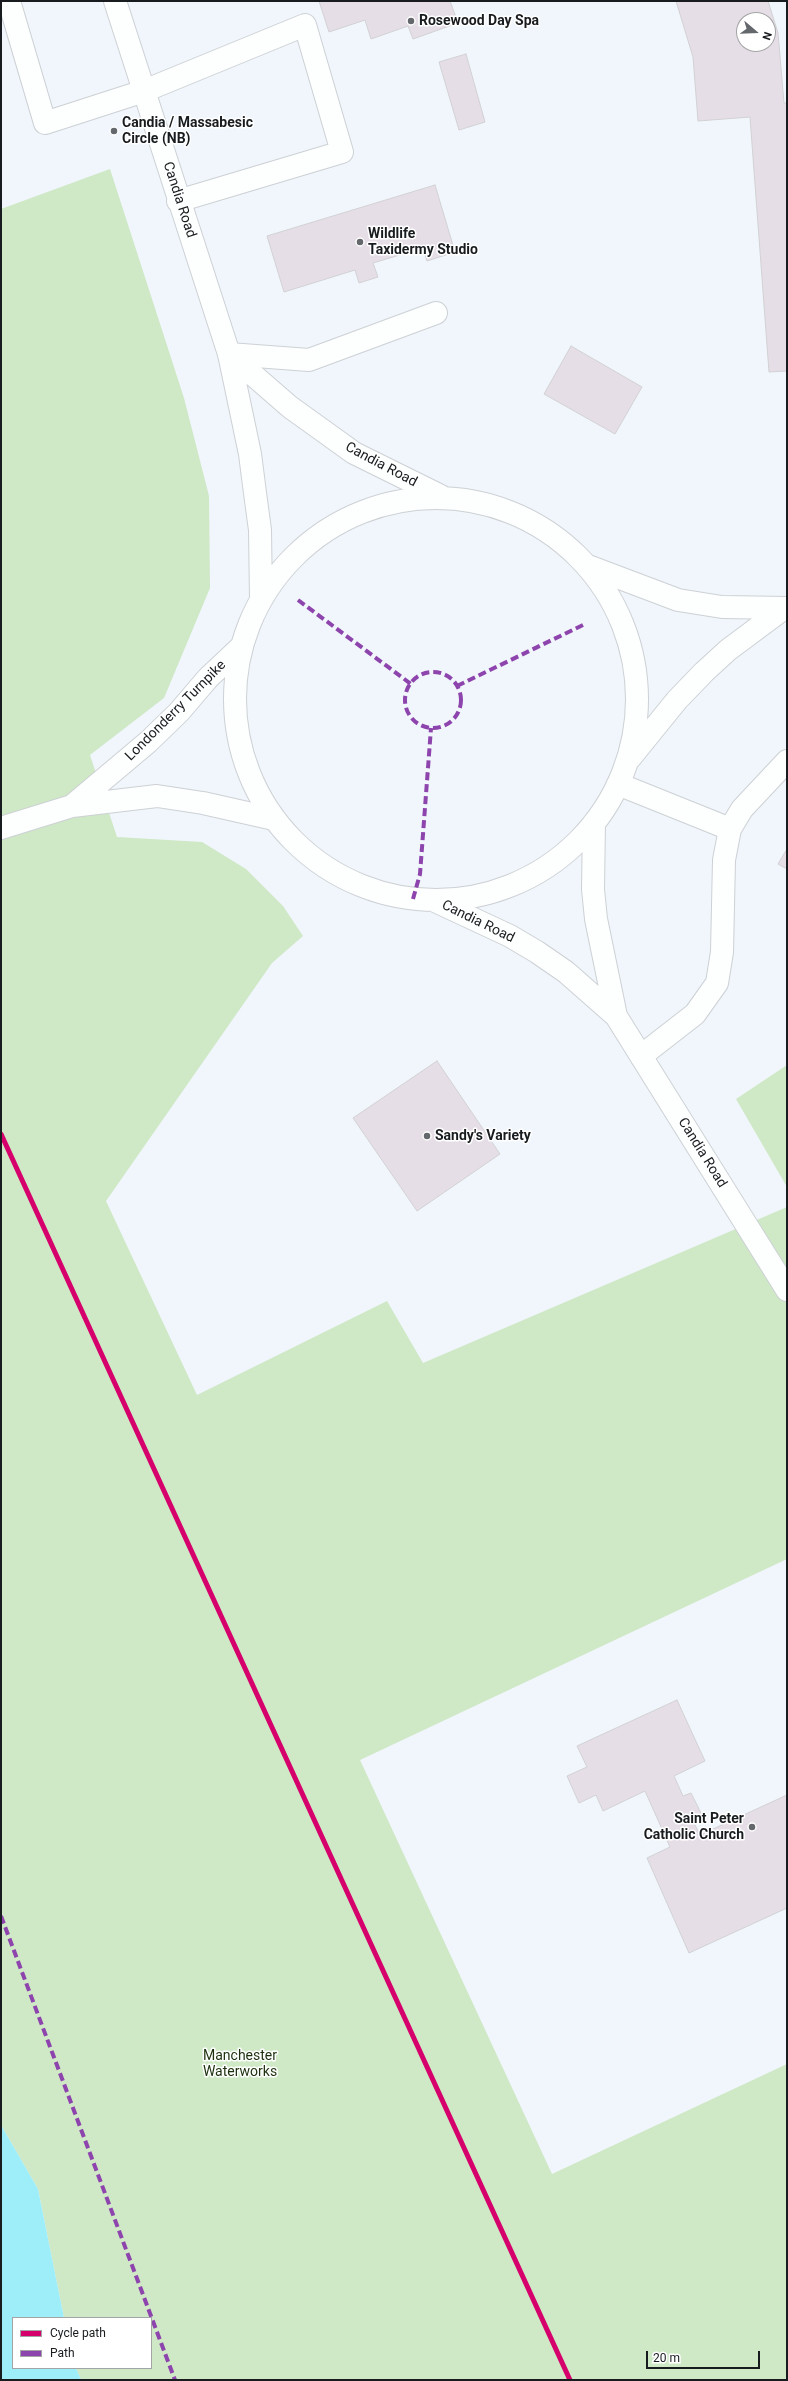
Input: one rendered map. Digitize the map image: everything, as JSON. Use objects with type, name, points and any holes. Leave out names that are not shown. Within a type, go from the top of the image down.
[{"type":"main road","points":[[9,1],[45,123],[144,90],[306,25],[342,152],[178,201]]},
{"type":"main road","name":"Candia Road","points":[[115,1],[228,354],[247,440],[260,530],[261,599]]},
{"type":"main road","points":[[228,354],[309,360],[436,313]]},
{"type":"main road","name":"Candia Road","points":[[228,354],[290,407],[354,454],[444,497]]},
{"type":"main road","points":[[421,497],[444,497],[490,504],[512,512],[553,534],[588,566],[604,587],[617,610],[626,634],[633,659],[637,711],[626,762],[618,784],[594,823],[561,856],[523,880],[479,895],[434,900],[380,892],[336,874],[302,849],[274,819],[251,779],[238,736],[235,690],[242,646],[261,599],[272,581],[302,548],[338,523],[378,505],[421,497]]},
{"type":"main road","points":[[588,566],[678,600],[722,607],[785,609]]},
{"type":"main road","points":[[626,762],[677,700],[704,672],[728,650],[785,609]]},
{"type":"main road","name":"Londonderry Turnpike","points":[[72,806],[148,742],[179,712],[208,678],[242,646]]},
{"type":"main road","points":[[641,1056],[695,1014],[717,983],[722,952],[724,860],[730,829],[742,809],[787,761]]},
{"type":"main road","points":[[618,784],[730,829]]},
{"type":"main road","name":"Londonderry Turnpike","points":[[1,828],[72,806],[157,796],[203,803],[274,819]]},
{"type":"main road","name":"Candia Road","points":[[594,823],[593,889],[596,919],[616,1016]]},
{"type":"main road","name":"Candia Road","points":[[434,900],[510,936],[537,952],[566,972],[616,1016],[787,1290]]},
{"type":"green space","name":"Manchester Waterworks","points":[[110,169],[184,398],[209,496],[210,588],[164,698],[90,755],[117,837],[202,842],[246,869],[283,906],[303,936],[272,963],[106,1201],[197,1395],[387,1301],[423,1363],[787,1207],[787,1559],[360,1760],[552,2174],[787,2064],[787,2380],[81,2380],[76,2369],[152,2369],[152,2317],[64,2317],[38,2189],[1,2125],[1,209]]},
{"type":"green space","points":[[787,1065],[787,1187],[736,1099]]},
{"type":"water","points":[[1,2125],[38,2189],[64,2317],[12,2317],[12,2369],[76,2369],[81,2380],[1,2380]]},
{"type":"building","name":"Rosewood Day Spa","points":[[319,1],[450,1],[458,23],[413,39],[408,26],[371,39],[365,20],[329,32]]},
{"type":"building","points":[[676,1],[768,1],[771,12],[736,12],[736,52],[776,52],[776,27],[778,33],[784,103],[787,103],[787,371],[769,372],[750,117],[698,121],[693,57]]},
{"type":"building","points":[[466,54],[485,122],[459,130],[439,62]]},
{"type":"building","name":"Wildlife Taxidermy Studio","points":[[435,185],[455,252],[427,261],[423,248],[373,263],[378,277],[359,283],[355,270],[284,292],[267,236]]},
{"type":"building","points":[[571,346],[642,387],[615,434],[544,394]]},
{"type":"building","points":[[787,849],[787,869],[778,864]]},
{"type":"building","name":"Sandy's Variety","points":[[437,1061],[500,1154],[417,1211],[353,1118]]},
{"type":"building","name":"Saint Peter Catholic Church","points":[[677,1700],[705,1761],[674,1776],[683,1796],[691,1793],[702,1815],[692,1819],[700,1835],[787,1795],[787,1908],[689,1953],[647,1858],[670,1847],[645,1791],[603,1811],[596,1795],[579,1803],[567,1776],[587,1767],[577,1746]]},
{"type":"marked path","points":[[298,600],[411,684]]},
{"type":"marked path","points":[[457,686],[585,624]]},
{"type":"marked path","points":[[433,672],[444,674],[453,680],[459,689],[461,700],[459,711],[453,720],[444,726],[433,728],[422,726],[413,720],[407,711],[405,700],[407,689],[413,680],[422,674],[433,672]]},
{"type":"marked path","points":[[413,899],[420,874],[431,728]]},
{"type":"marked path","points":[[1,1916],[151,2317]]},
{"type":"marked path","points":[[152,2319],[175,2380]]},
{"type":"cycle path","points":[[1,1134],[570,2380]]},
{"type":"place","name":"Rosewood Day Spa","points":[[411,21]]},
{"type":"place","name":"Candia / Massabesic Circle (NB)","points":[[114,131]]},
{"type":"place","name":"Wildlife Taxidermy Studio","points":[[360,242]]},
{"type":"place","name":"Sandy's Variety","points":[[427,1136]]},
{"type":"place","name":"Saint Peter Catholic Church","points":[[752,1827]]}]
